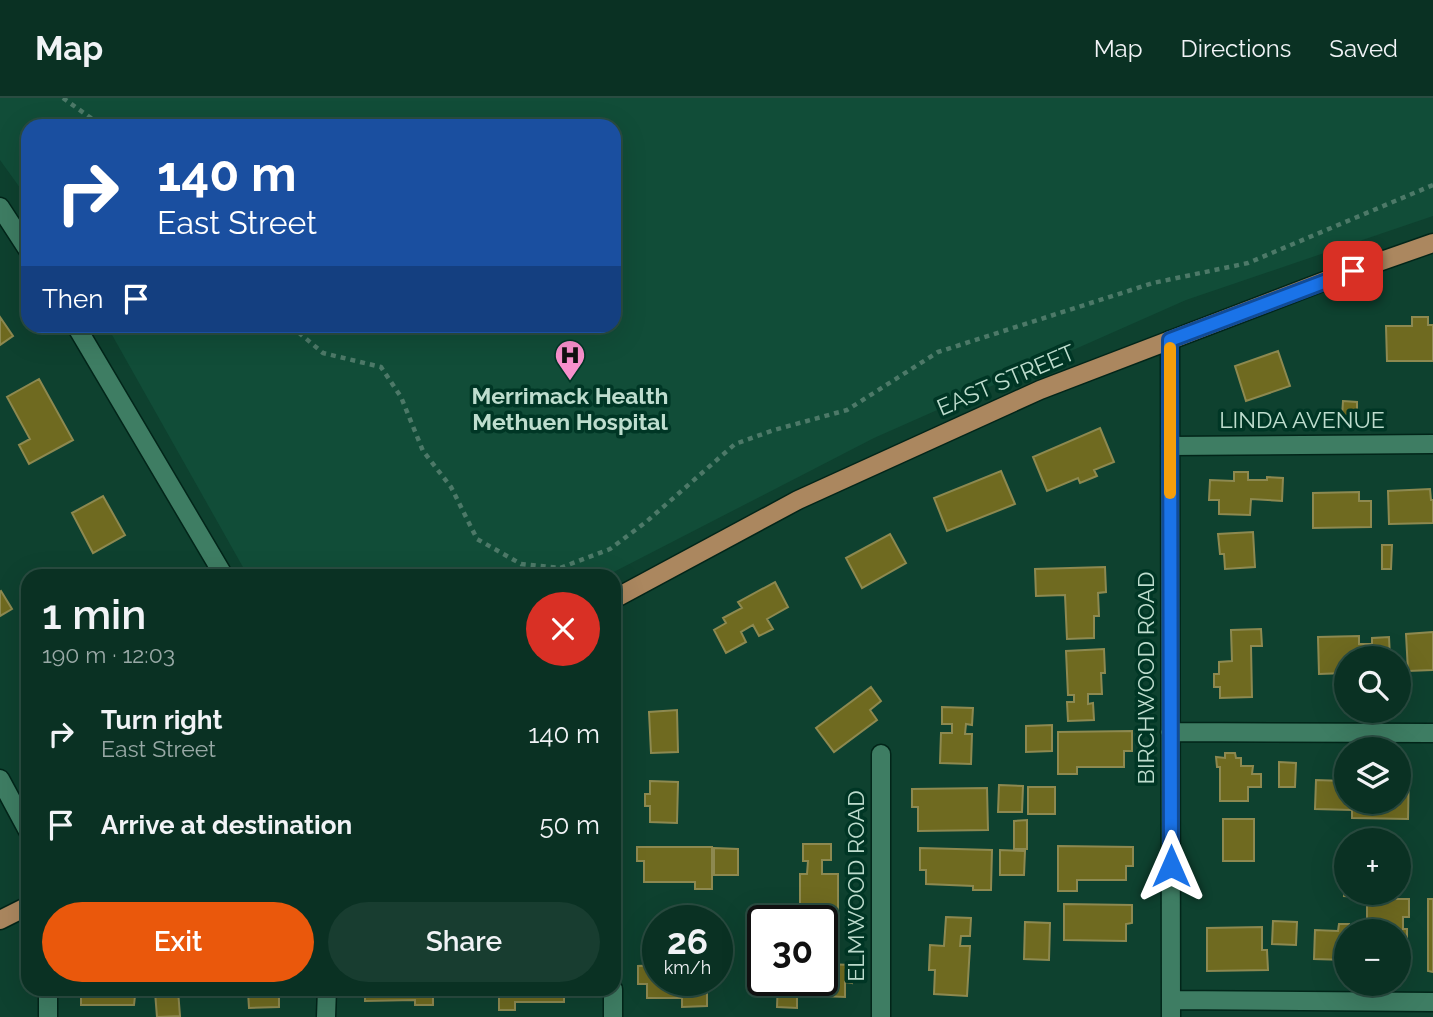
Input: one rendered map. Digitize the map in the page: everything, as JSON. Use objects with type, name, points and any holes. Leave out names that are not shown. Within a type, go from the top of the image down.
[{"type":"main road","name":"EAST STREET","points":[[621,595],[798,500],[1040,390],[1330,279],[1430,245]]},
{"type":"main road","points":[[0,920],[21,909]]},
{"type":"street","points":[[0,207],[21,239]]},
{"type":"street","points":[[80,333],[220,569]]},
{"type":"street","name":"BIRCHWOOD ROAD","points":[[1170,340],[1171,1009]]},
{"type":"street","name":"LINDA AVENUE","points":[[1170,446],[1433,444]]},
{"type":"street","points":[[1170,732],[1433,733]]},
{"type":"street","name":"ELMWOOD ROAD","points":[[881,754],[881,1017]]},
{"type":"street","points":[[0,779],[21,818]]},
{"type":"street","points":[[48,996],[48,1017]]},
{"type":"street","points":[[327,996],[327,1017]]},
{"type":"street","points":[[613,996],[613,1017]]},
{"type":"street","points":[[1171,1009],[1433,1002]]},
{"type":"path","points":[[63,98],[93,119]]},
{"type":"path","points":[[299,333],[323,353],[381,367],[401,397],[423,451],[451,487],[477,539],[521,564],[560,568],[610,549],[646,523],[736,444],[774,430],[847,410],[938,352],[1153,283],[1248,263],[1433,185]]},
{"type":"shaded area","name":"Merrimack Health Methuen Hospital","points":[[0,98],[1433,98],[1433,216],[1186,300],[874,438],[620,569],[244,569],[111,333],[621,333],[621,119],[21,119],[21,189],[0,160]]},
{"type":"building","points":[[0,317],[13,336],[0,345]]},
{"type":"building","points":[[1412,317],[1428,317],[1428,325],[1433,325],[1433,361],[1387,361],[1386,326],[1412,326]]},
{"type":"building","points":[[1278,351],[1290,386],[1246,401],[1235,366]]},
{"type":"building","points":[[39,379],[73,440],[29,464],[19,445],[30,439],[7,397]]},
{"type":"building","points":[[1343,401],[1357,402],[1357,418],[1342,417]]},
{"type":"building","points":[[1100,428],[1114,462],[1094,470],[1097,476],[1080,483],[1078,478],[1047,491],[1033,457]]},
{"type":"building","points":[[1001,471],[1015,504],[947,531],[934,498]]},
{"type":"building","points":[[1234,472],[1248,472],[1248,480],[1283,478],[1282,501],[1251,499],[1250,515],[1219,514],[1219,500],[1209,500],[1210,480],[1234,481]]},
{"type":"building","points":[[1430,489],[1433,523],[1389,524],[1388,491]]},
{"type":"building","points":[[1359,492],[1359,501],[1371,501],[1371,527],[1313,528],[1313,493]]},
{"type":"building","points":[[103,496],[125,535],[93,553],[72,513]]},
{"type":"building","points":[[1253,532],[1255,567],[1225,569],[1218,534]]},
{"type":"building","points":[[890,534],[906,563],[862,588],[846,558]]},
{"type":"building","points":[[1382,545],[1392,545],[1391,569],[1382,569]]},
{"type":"building","points":[[1105,567],[1106,592],[1098,593],[1099,616],[1094,616],[1094,638],[1067,639],[1065,595],[1036,596],[1035,569]]},
{"type":"building","points":[[775,582],[788,607],[767,619],[773,629],[759,636],[753,625],[741,632],[746,642],[726,653],[714,630],[726,623],[723,618],[742,608],[738,602]]},
{"type":"building","points":[[0,592],[12,609],[0,616]]},
{"type":"building","points":[[1261,629],[1262,646],[1251,646],[1252,697],[1220,698],[1220,687],[1214,687],[1214,674],[1219,674],[1219,662],[1232,661],[1231,630]]},
{"type":"building","points":[[1433,632],[1433,670],[1411,671],[1411,646],[1407,646],[1406,634]]},
{"type":"building","points":[[1359,636],[1359,644],[1372,644],[1372,638],[1389,637],[1389,646],[1334,646],[1334,673],[1319,674],[1318,637]]},
{"type":"building","points":[[1104,649],[1102,694],[1088,694],[1088,704],[1093,703],[1094,720],[1068,721],[1067,702],[1074,702],[1074,695],[1068,695],[1066,651]]},
{"type":"building","points":[[871,687],[881,701],[870,710],[877,720],[834,752],[816,728]]},
{"type":"building","points":[[942,707],[973,708],[972,725],[966,724],[965,734],[972,734],[971,764],[940,763],[941,733],[952,733],[952,724],[942,724]]},
{"type":"building","points":[[677,710],[678,752],[651,753],[649,712]]},
{"type":"building","points":[[1052,725],[1052,751],[1026,752],[1026,726]]},
{"type":"building","points":[[1132,731],[1132,751],[1124,751],[1124,767],[1077,767],[1077,774],[1058,774],[1058,732]]},
{"type":"building","points":[[1225,753],[1235,753],[1236,758],[1241,758],[1241,766],[1253,766],[1252,774],[1261,774],[1261,787],[1248,787],[1248,801],[1220,801],[1220,767],[1217,767],[1216,757],[1225,758]]},
{"type":"building","points":[[1279,762],[1296,763],[1295,787],[1279,787]]},
{"type":"building","points":[[1316,780],[1334,781],[1334,810],[1315,809]]},
{"type":"building","points":[[650,781],[678,782],[677,823],[650,822],[650,806],[645,806],[645,794],[650,794]]},
{"type":"building","points":[[999,785],[1023,786],[1022,812],[998,812]]},
{"type":"building","points":[[1028,787],[1055,787],[1055,814],[1028,814]]},
{"type":"building","points":[[987,788],[988,830],[918,831],[918,807],[912,807],[912,789]]},
{"type":"building","points":[[1352,814],[1408,814],[1408,819],[1352,818]]},
{"type":"building","points":[[1223,819],[1254,819],[1254,861],[1223,861]]},
{"type":"building","points":[[1027,820],[1027,849],[1014,849],[1014,821]]},
{"type":"building","points":[[803,844],[831,844],[831,860],[822,860],[822,874],[838,874],[838,905],[800,905],[800,874],[807,874],[808,861],[803,861]]},
{"type":"building","points":[[1058,846],[1133,847],[1133,866],[1126,866],[1126,880],[1077,880],[1077,891],[1058,891]]},
{"type":"building","points":[[637,847],[712,847],[712,889],[695,889],[695,882],[644,882],[644,861],[637,861]]},
{"type":"building","points":[[714,848],[738,849],[738,875],[714,875]]},
{"type":"building","points":[[920,848],[992,850],[991,890],[973,890],[973,886],[926,884],[926,870],[920,870]]},
{"type":"building","points":[[1000,850],[1025,851],[1024,875],[1000,875]]},
{"type":"building","points":[[1428,899],[1433,899],[1433,972],[1428,971]]},
{"type":"building","points":[[1064,904],[1132,905],[1132,923],[1126,924],[1126,941],[1064,940]]},
{"type":"building","points":[[1367,905],[1409,905],[1409,917],[1403,919],[1367,919]]},
{"type":"building","points":[[946,917],[971,918],[970,936],[961,936],[960,946],[970,946],[967,996],[934,994],[935,970],[929,970],[930,945],[944,946]]},
{"type":"building","points":[[1273,921],[1297,922],[1296,945],[1272,944]]},
{"type":"building","points":[[1025,922],[1050,923],[1049,960],[1024,959]]},
{"type":"building","points":[[1262,927],[1262,950],[1267,950],[1268,970],[1207,971],[1207,928]]},
{"type":"building","points":[[1315,930],[1334,931],[1334,960],[1314,959]]},
{"type":"building","points":[[838,965],[853,965],[852,983],[845,982],[845,997],[821,996],[838,996]]},
{"type":"building","points":[[638,966],[642,966],[642,984],[638,984]]},
{"type":"building","points":[[81,996],[135,996],[134,1005],[81,1005]]},
{"type":"building","points":[[155,996],[178,996],[180,1016],[157,1017]]},
{"type":"building","points":[[248,996],[279,996],[279,1007],[249,1008]]},
{"type":"building","points":[[365,996],[433,996],[433,1005],[415,1005],[415,1000],[365,1001]]},
{"type":"building","points":[[499,996],[564,996],[564,1002],[515,1002],[515,1010],[499,1010]]},
{"type":"building","points":[[707,996],[707,1006],[682,1007],[682,998],[647,998]]},
{"type":"building","points":[[777,996],[797,996],[797,1008],[777,1007]]},
{"type":"slow traffic","points":[[1170,348],[1170,493]]},
{"type":"place","name":"Merrimack Health Methuen Hospital","points":[[570,382]]},
{"type":"route","points":[[1171,866],[1170,340],[1353,271]]}]
